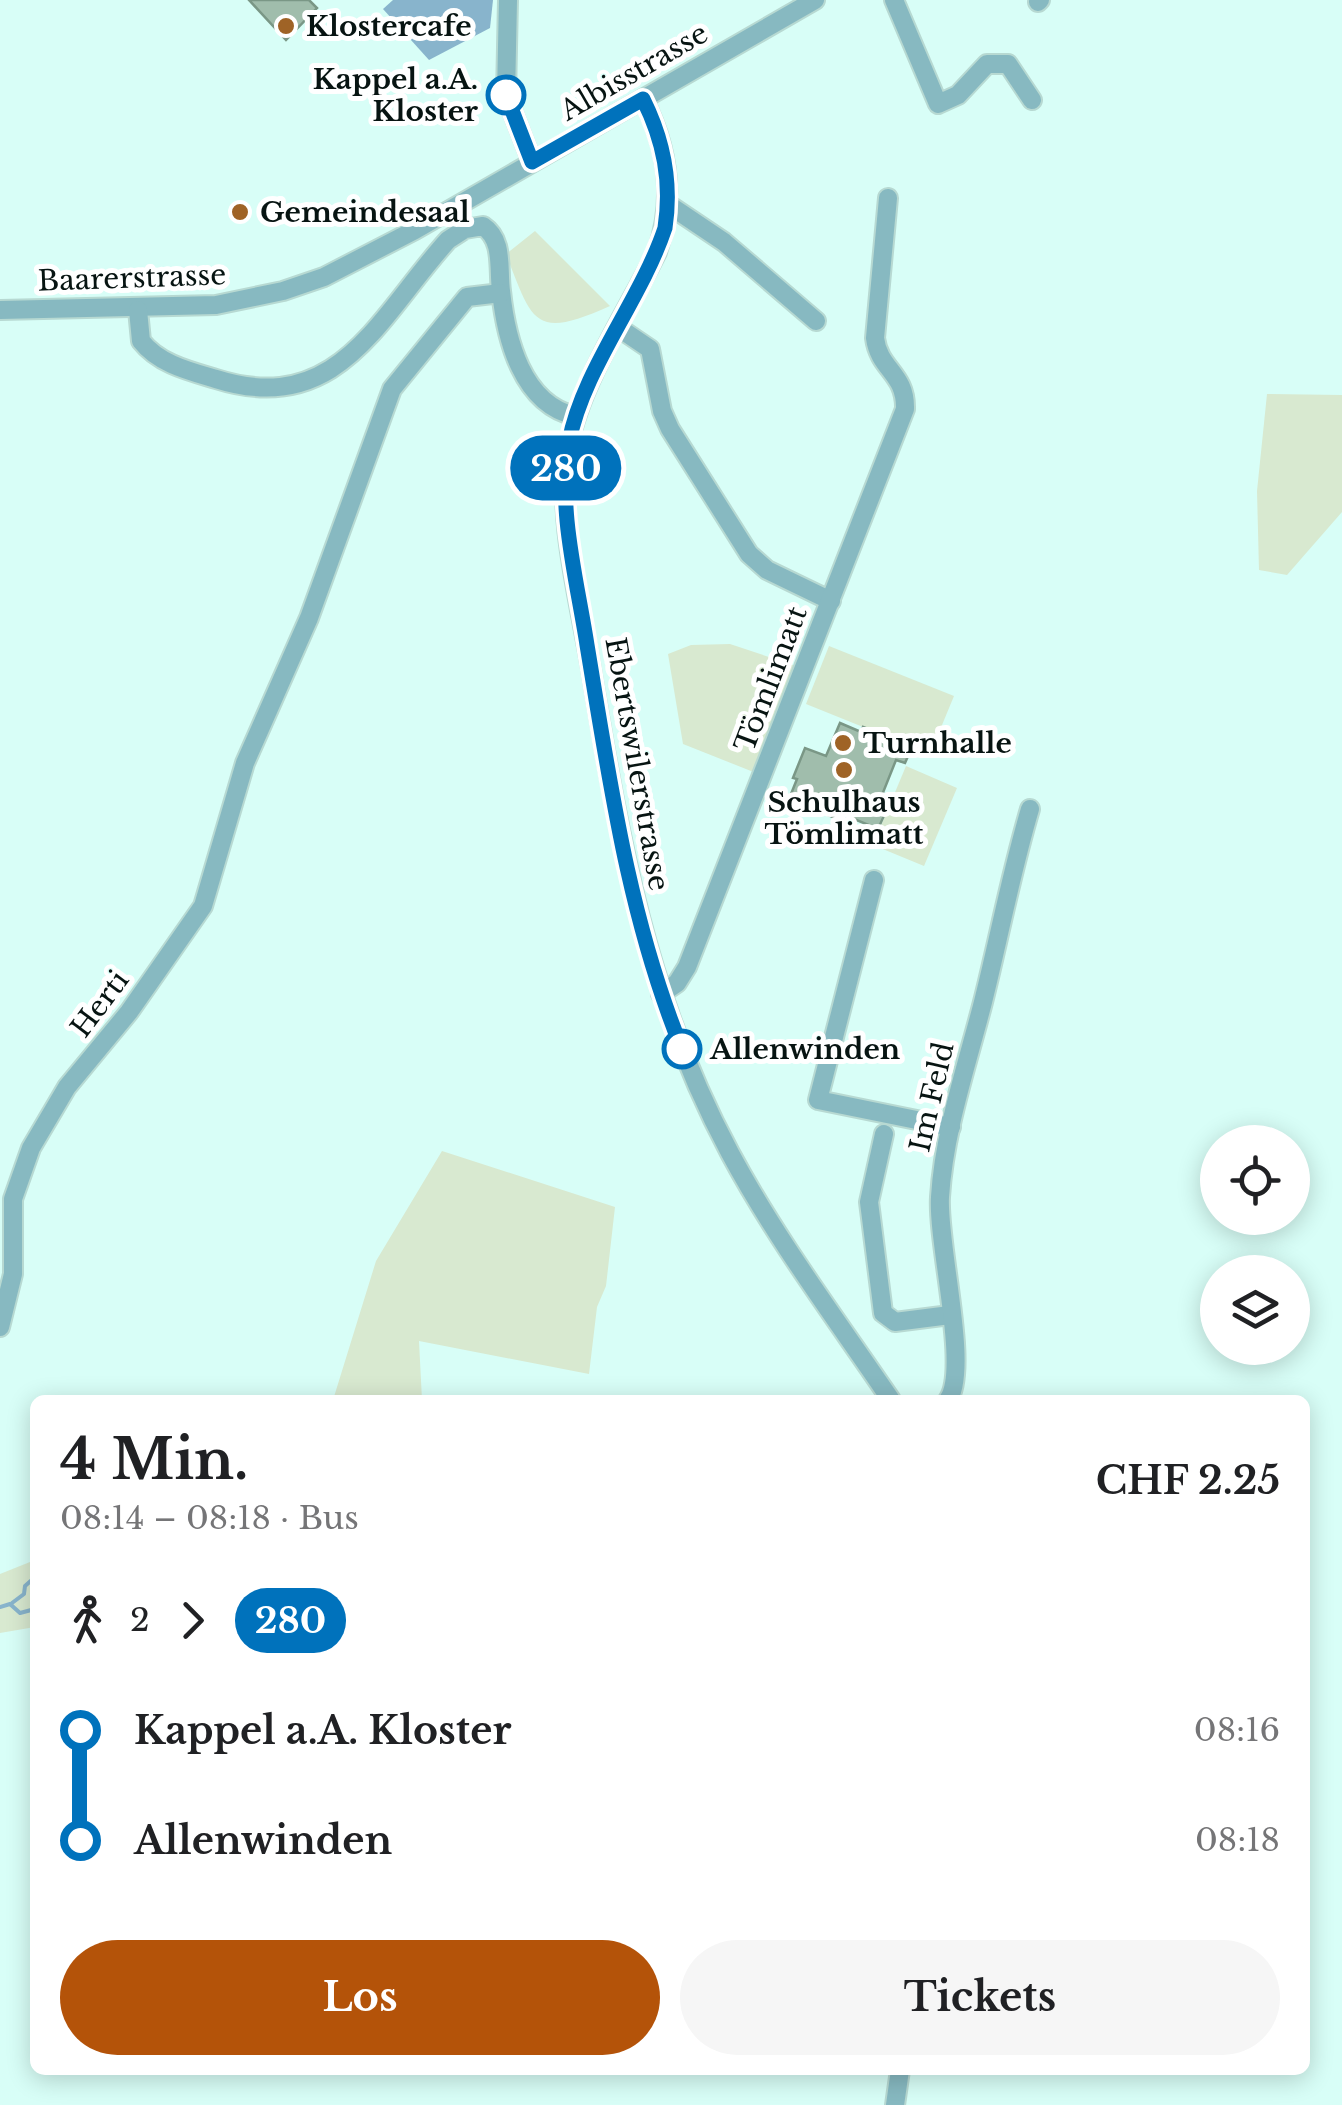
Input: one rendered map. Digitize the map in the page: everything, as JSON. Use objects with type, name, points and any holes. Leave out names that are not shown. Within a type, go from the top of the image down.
[{"type":"street","points":[[508,0],[506,95],[532,162]]},
{"type":"street","name":"Albisstrasse","points":[[532,162],[815,0]]},
{"type":"street","points":[[894,0],[938,104],[958,95],[987,64],[1008,64],[1032,100]]},
{"type":"street","name":"Ebertswilerstrasse","points":[[643,99],[666,156],[669,206],[657,252],[575,416],[565,487],[580,604],[632,894],[661,994],[698,1085],[747,1182],[888,1395]]},
{"type":"street","name":"Baarerstrasse","points":[[0,310],[216,306],[283,292],[366,258],[532,162]]},
{"type":"street","points":[[831,601],[905,409],[906,391],[877,353],[875,338],[888,198]]},
{"type":"street","points":[[669,206],[724,242],[816,321]]},
{"type":"street","points":[[138,310],[141,341],[164,361],[225,382],[274,388],[300,384],[342,363],[384,321],[448,240],[465,229],[482,226],[493,236],[506,321],[531,388],[556,410],[575,416]]},
{"type":"street","name":"Herti","points":[[0,1326],[13,1274],[14,1199],[30,1148],[67,1087],[129,1012],[203,906],[246,763],[309,618],[392,389],[467,297],[501,294]]},
{"type":"street","name":"Tömlimatt","points":[[620,328],[650,350],[662,411],[670,429],[736,537],[768,570],[831,601],[687,968],[677,984],[661,994]]},
{"type":"street","name":"Im Feld","points":[[952,1395],[957,1362],[940,1197],[951,1127],[1030,809]]},
{"type":"street","points":[[874,880],[818,1100],[951,1127]]},
{"type":"street","points":[[884,1134],[869,1202],[884,1313],[895,1322],[950,1315]]},
{"type":"street","points":[[895,2105],[899,2075]]},
{"type":"green space","points":[[535,231],[610,306],[551,323],[531,310],[506,254]]},
{"type":"green space","points":[[1267,394],[1342,395],[1342,512],[1287,575],[1259,570],[1257,491]]},
{"type":"green space","points":[[730,644],[796,666],[756,773],[683,744],[668,654],[691,645]]},
{"type":"green space","points":[[829,646],[954,696],[930,754],[806,704]]},
{"type":"green space","points":[[906,766],[957,788],[924,866],[873,845]]},
{"type":"green space","points":[[442,1151],[615,1207],[606,1286],[597,1307],[589,1374],[419,1341],[422,1395],[335,1395],[376,1261]]},
{"type":"green space","points":[[30,1562],[30,1628],[0,1633],[0,1574]]},
{"type":"water","points":[[393,0],[493,0],[490,28],[429,60],[383,9]]},
{"type":"building","name":"Klostercafe","points":[[249,0],[309,0],[317,8],[286,40]]},
{"type":"building","name":"Schulhaus Tömlimatt","points":[[840,723],[861,732],[863,727],[912,747],[905,763],[896,760],[878,805],[887,809],[878,829],[842,814],[840,820],[828,815],[830,810],[791,794],[805,748],[826,756]]},
{"type":"waterway","points":[[12,1603],[24,1594],[30,1582]]},
{"type":"waterway","points":[[0,1607],[10,1604],[20,1613],[30,1610]]},
{"type":"bus line","name":"280","points":[[506,95],[532,162],[643,99],[666,156],[669,206],[665,228],[657,252],[575,416],[565,487],[617,825],[641,934],[682,1049]]},
{"type":"place","name":"Klostercafe","points":[[286,26]]},
{"type":"place","name":"Kappel a.A. Kloster","points":[[506,95]]},
{"type":"place","name":"Gemeindesaal","points":[[240,212]]},
{"type":"place","name":"Turnhalle","points":[[843,743]]},
{"type":"place","name":"Schulhaus Tömlimatt","points":[[844,770]]},
{"type":"place","name":"Allenwinden","points":[[682,1049]]}]
